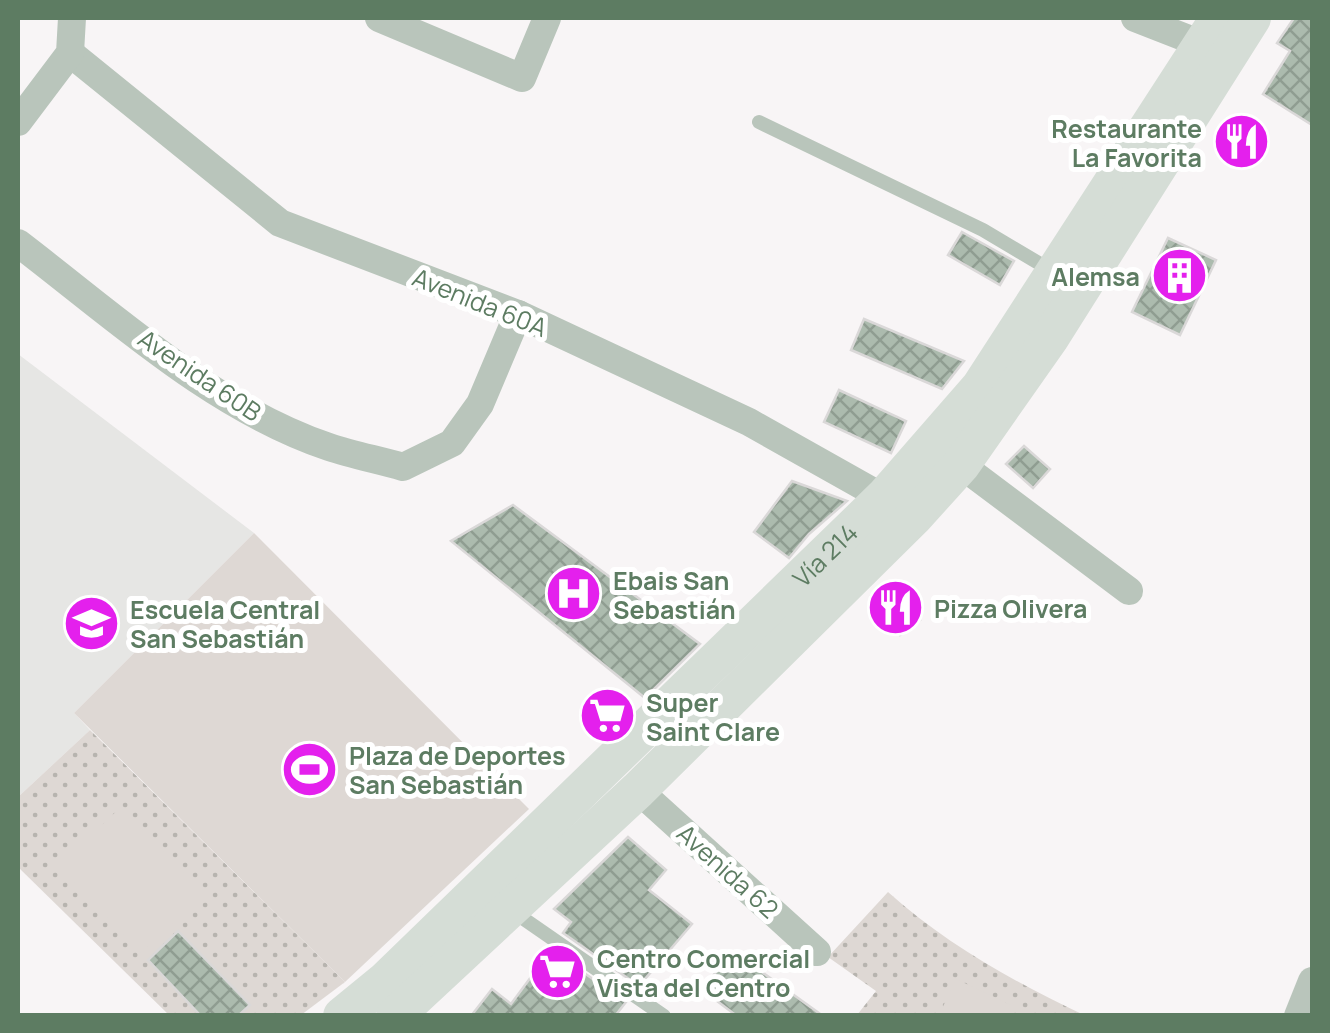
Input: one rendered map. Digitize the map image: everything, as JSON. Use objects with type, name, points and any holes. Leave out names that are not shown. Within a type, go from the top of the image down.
[{"type":"main road","name":"Vía 214","points":[[395,1016],[638,790],[899,507],[1216,38],[1252,18]]},
{"type":"main road","name":"Vía 214","points":[[342,1016],[386,980],[899,507],[960,464],[1050,338],[1216,38]]},
{"type":"street","points":[[18,122],[70,54],[72,18]]},
{"type":"street","points":[[378,18],[522,78],[547,18]]},
{"type":"street","points":[[1135,18],[1216,38]]},
{"type":"street","name":"Avenida 60A","points":[[70,54],[280,223],[518,314],[749,422],[899,507]]},
{"type":"street","name":"Avenida 60B","points":[[18,244],[186,371],[261,417],[328,447],[403,466],[452,442],[480,404],[518,314]]},
{"type":"street","points":[[960,464],[1130,592]]},
{"type":"street","name":"Avenida 62","points":[[638,790],[818,952]]},
{"type":"street","points":[[1298,1016],[1312,981]]},
{"type":"lane","points":[[759,122],[983,230],[1055,273]]},
{"type":"lane","points":[[510,910],[664,1016]]},
{"type":"shaded area","name":"Escuela Central San Sebastián","points":[[18,354],[254,533],[74,713],[90,730],[18,797]]},
{"type":"shaded area","name":"Plaza de Deportes San Sebastián","points":[[254,533],[529,809],[345,982],[74,713]]},
{"type":"shaded area","points":[[90,730],[345,982],[301,1015],[169,1015],[18,867],[18,797]]},
{"type":"shaded area","points":[[121,807],[204,894],[141,953],[58,865]]},
{"type":"shaded area","points":[[888,892],[981,961],[1084,1015],[857,1015],[876,991],[828,957]]},
{"type":"shaded area","points":[[956,979],[1011,1005],[1005,1015],[939,1015]]},
{"type":"building","points":[[1294,18],[1312,18],[1312,125],[1263,94],[1290,51],[1277,43]]},
{"type":"building","points":[[962,232],[1014,261],[1000,285],[948,255]]},
{"type":"building","name":"Alemsa","points":[[1168,238],[1216,260],[1180,335],[1132,312]]},
{"type":"building","points":[[864,319],[964,361],[942,389],[851,350]]},
{"type":"building","points":[[839,390],[906,421],[891,453],[824,422]]},
{"type":"building","points":[[1024,446],[1050,469],[1033,488],[1006,464]]},
{"type":"building","points":[[792,481],[847,501],[809,534],[789,558],[754,532]]},
{"type":"building","name":"Ebais San Sebastián","points":[[513,505],[700,644],[645,698],[451,541]]},
{"type":"building","name":"Pizza Olivera","points":[[891,581],[920,620],[900,635],[871,596]]},
{"type":"building","points":[[628,837],[666,870],[649,890],[692,924],[639,986],[563,933],[571,922],[554,909]]},
{"type":"building","points":[[178,931],[250,1005],[238,1016],[201,1016],[148,960]]},
{"type":"building","name":"Centro Comercial Vista del Centro","points":[[551,950],[626,1002],[615,1016],[471,1016],[492,989],[511,1004]]},
{"type":"building","name":"Centro Comercial Vista del Centro","points":[[734,952],[823,1016],[737,1016],[701,989]]},
{"type":"place","name":"Restaurante La Favorita","points":[[1241,142]]},
{"type":"place","name":"Alemsa","points":[[1179,276]]},
{"type":"place","name":"Ebais San Sebastián","points":[[574,594]]},
{"type":"place","name":"Pizza Olivera","points":[[895,608]]},
{"type":"place","name":"Escuela Central San Sebastián","points":[[91,623]]},
{"type":"place","name":"Super Saint Clare","points":[[607,716]]},
{"type":"place","name":"Plaza de Deportes San Sebastián","points":[[310,769]]},
{"type":"place","name":"Centro Comercial Vista del Centro","points":[[558,972]]}]
